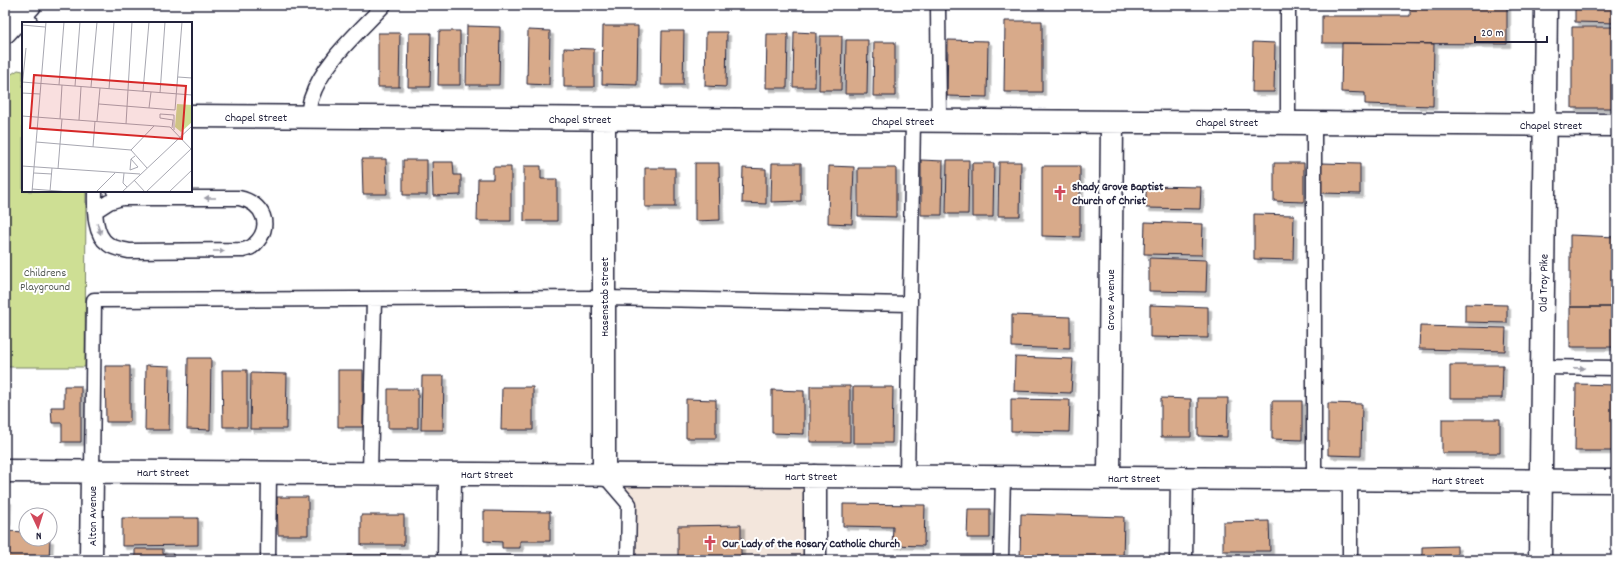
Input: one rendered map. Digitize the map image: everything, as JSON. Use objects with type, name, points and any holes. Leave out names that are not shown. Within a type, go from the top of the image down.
[{"type":"street","name":"Old Troy Pike","points":[[1540,560],[1546,5]]},
{"type":"street","name":"Chapel Street","points":[[192,116],[1616,125]]},
{"type":"street","name":"Hasenstab Street","points":[[604,119],[604,474]]},
{"type":"street","name":"Grove Avenue","points":[[1109,478],[1112,122]]},
{"type":"street","name":"Hart Street","points":[[5,471],[1616,481]]},
{"type":"street","name":"Alton Avenue","points":[[92,471],[92,560]]},
{"type":"street","points":[[449,560],[450,474]]},
{"type":"street","points":[[815,560],[816,476]]},
{"type":"street","points":[[1181,560],[1182,478]]},
{"type":"lane","points":[[308,117],[311,99],[321,76],[338,55],[384,5]]},
{"type":"lane","points":[[938,5],[938,121]]},
{"type":"lane","points":[[1288,5],[1288,123]]},
{"type":"lane","points":[[907,477],[913,121]]},
{"type":"lane","points":[[1314,123],[1314,479]]},
{"type":"lane","points":[[95,192],[95,211],[102,238],[108,244],[129,251],[243,250],[254,245],[262,236],[265,226],[263,215],[258,206],[250,200],[239,198],[118,195],[95,211]]},
{"type":"lane","points":[[92,471],[94,300],[604,298],[910,304]]},
{"type":"lane","points":[[370,473],[374,299]]},
{"type":"lane","points":[[1542,367],[1616,368]]},
{"type":"lane","points":[[268,560],[269,473]]},
{"type":"lane","points":[[604,474],[629,504],[628,560]]},
{"type":"lane","points":[[1001,560],[1003,477]]},
{"type":"lane","points":[[1350,480],[1350,560]]},
{"type":"shaded area","points":[[604,475],[815,476],[815,560],[628,560],[629,504]]},
{"type":"green space","name":"Childrens Playground","points":[[18,70],[22,71],[22,192],[86,192],[85,367],[5,367],[5,78]]},
{"type":"building","points":[[1410,5],[1507,5],[1507,44],[1322,43],[1322,16],[1410,16]]},
{"type":"building","points":[[1575,5],[1616,5],[1616,23],[1575,22]]},
{"type":"building","points":[[1005,21],[1042,21],[1042,92],[1004,92]]},
{"type":"building","points":[[467,26],[500,27],[499,85],[466,85]]},
{"type":"building","points":[[603,26],[638,26],[637,85],[602,84]]},
{"type":"building","points":[[1572,27],[1616,27],[1616,108],[1572,108]]},
{"type":"building","points":[[528,30],[550,31],[549,85],[527,84]]},
{"type":"building","points":[[439,31],[460,31],[460,85],[438,85]]},
{"type":"building","points":[[662,31],[684,31],[683,85],[661,85]]},
{"type":"building","points":[[706,32],[727,32],[726,87],[705,86]]},
{"type":"building","points":[[794,32],[816,33],[815,87],[793,87]]},
{"type":"building","points":[[378,33],[400,33],[399,87],[378,87]]},
{"type":"building","points":[[409,33],[431,33],[430,87],[408,87]]},
{"type":"building","points":[[767,34],[788,34],[787,88],[766,88]]},
{"type":"building","points":[[820,36],[842,36],[841,90],[819,90]]},
{"type":"building","points":[[846,40],[868,40],[867,94],[845,94]]},
{"type":"building","points":[[948,40],[988,41],[987,97],[947,96]]},
{"type":"building","points":[[874,42],[895,42],[895,96],[873,96]]},
{"type":"building","points":[[1253,42],[1275,43],[1274,92],[1252,92]]},
{"type":"building","points":[[1342,43],[1434,44],[1433,106],[1365,104],[1365,93],[1341,92]]},
{"type":"building","points":[[564,48],[594,49],[594,87],[564,87]]},
{"type":"building","points":[[362,159],[386,159],[387,194],[363,194]]},
{"type":"building","points":[[403,160],[427,160],[427,195],[403,195]]},
{"type":"building","points":[[921,160],[943,161],[942,215],[921,215]]},
{"type":"building","points":[[947,160],[969,160],[968,214],[946,214]]},
{"type":"building","points":[[432,162],[453,162],[454,175],[461,175],[461,195],[433,196]]},
{"type":"building","points":[[999,162],[1021,162],[1020,216],[998,216]]},
{"type":"building","points":[[695,163],[719,163],[720,220],[695,221]]},
{"type":"building","points":[[772,163],[801,163],[801,201],[771,202]]},
{"type":"building","points":[[972,163],[994,163],[993,217],[972,217]]},
{"type":"building","points":[[1274,163],[1304,163],[1304,202],[1274,201]]},
{"type":"building","points":[[1321,163],[1360,164],[1360,194],[1321,193]]},
{"type":"building","points":[[524,166],[541,166],[541,179],[557,179],[557,221],[524,221]]},
{"type":"building","points":[[829,166],[854,167],[852,224],[828,223]]},
{"type":"building","points":[[1042,166],[1080,166],[1080,237],[1042,236]]},
{"type":"building","points":[[493,167],[511,167],[511,221],[477,221],[478,179],[493,179]]},
{"type":"building","points":[[645,168],[675,168],[675,207],[645,207]]},
{"type":"building","points":[[743,168],[766,169],[766,204],[742,203]]},
{"type":"building","points":[[858,168],[896,168],[896,217],[858,216]]},
{"type":"building","points":[[1146,186],[1201,187],[1200,209],[1146,208]]},
{"type":"building","points":[[1254,214],[1294,215],[1293,260],[1254,259]]},
{"type":"building","points":[[1145,222],[1203,224],[1202,255],[1144,254]]},
{"type":"building","points":[[1570,235],[1616,237],[1616,307],[1570,307]]},
{"type":"building","points":[[1149,258],[1207,260],[1206,292],[1149,291]]},
{"type":"building","points":[[1465,304],[1507,305],[1507,323],[1465,322]]},
{"type":"building","points":[[1150,305],[1208,307],[1208,338],[1150,337]]},
{"type":"building","points":[[1570,307],[1616,307],[1616,347],[1570,347]]},
{"type":"building","points":[[1012,315],[1070,317],[1070,349],[1012,347]]},
{"type":"building","points":[[1420,326],[1506,328],[1505,351],[1419,349]]},
{"type":"building","points":[[1015,357],[1073,359],[1071,393],[1014,391]]},
{"type":"building","points":[[188,358],[211,358],[210,430],[187,429]]},
{"type":"building","points":[[146,365],[170,366],[169,430],[145,430]]},
{"type":"building","points":[[1450,365],[1503,365],[1502,398],[1450,398]]},
{"type":"building","points":[[105,366],[130,366],[130,422],[106,422]]},
{"type":"building","points":[[222,370],[247,370],[247,427],[223,427]]},
{"type":"building","points":[[338,370],[363,370],[363,427],[338,427]]},
{"type":"building","points":[[251,373],[287,374],[286,429],[250,429]]},
{"type":"building","points":[[422,376],[444,376],[443,430],[421,430]]},
{"type":"building","points":[[1576,384],[1616,385],[1616,451],[1575,451]]},
{"type":"building","points":[[64,386],[81,386],[81,442],[62,442],[62,423],[52,423],[51,407],[64,407]]},
{"type":"building","points":[[810,386],[850,386],[850,442],[810,442]]},
{"type":"building","points":[[502,387],[533,387],[533,430],[501,430]]},
{"type":"building","points":[[853,387],[893,387],[892,443],[853,443]]},
{"type":"building","points":[[388,389],[418,389],[418,428],[388,428]]},
{"type":"building","points":[[772,390],[804,391],[804,434],[772,433]]},
{"type":"building","points":[[1161,398],[1191,399],[1191,437],[1161,437]]},
{"type":"building","points":[[1198,398],[1228,398],[1227,437],[1198,436]]},
{"type":"building","points":[[686,399],[716,400],[716,438],[686,438]]},
{"type":"building","points":[[1011,399],[1070,400],[1069,432],[1011,431]]},
{"type":"building","points":[[1272,401],[1302,401],[1302,440],[1272,439]]},
{"type":"building","points":[[1328,403],[1362,404],[1361,456],[1328,455]]},
{"type":"building","points":[[1442,419],[1500,419],[1500,453],[1442,453]]},
{"type":"building","points":[[277,497],[308,497],[308,535],[278,535]]},
{"type":"building","points":[[5,500],[8,500],[7,522],[5,522]]},
{"type":"building","points":[[843,504],[925,505],[924,546],[892,545],[893,527],[843,526]]},
{"type":"building","points":[[968,509],[990,509],[990,538],[967,538]]},
{"type":"building","points":[[484,511],[550,512],[550,541],[520,541],[520,548],[502,548],[502,542],[484,541]]},
{"type":"building","points":[[1021,514],[1124,517],[1123,560],[1020,560]]},
{"type":"building","points":[[361,515],[404,515],[404,545],[361,545]]},
{"type":"building","points":[[122,518],[198,518],[198,545],[122,546]]},
{"type":"building","points":[[1269,521],[1270,551],[1223,551],[1223,522]]},
{"type":"building","name":"Our Lady of the Rosary Catholic Church","points":[[741,525],[741,560],[678,560],[678,526]]},
{"type":"building","points":[[5,531],[18,532],[18,547],[50,547],[49,560],[5,560]]},
{"type":"building","points":[[1457,546],[1457,560],[1422,560],[1422,547]]},
{"type":"building","points":[[135,549],[163,549],[163,554],[173,554],[174,560],[127,560],[127,558],[135,558]]},
{"type":"building","points":[[348,555],[401,555],[401,560],[348,560]]},
{"type":"building","points":[[481,556],[524,556],[524,560],[481,560]]},
{"type":"building","points":[[1269,559],[1269,560],[1212,560]]},
{"type":"place","name":"Shady Grove Baptist Church of Christ","points":[[1060,193]]},
{"type":"place","name":"Our Lady of the Rosary Catholic Church","points":[[710,543]]}]
